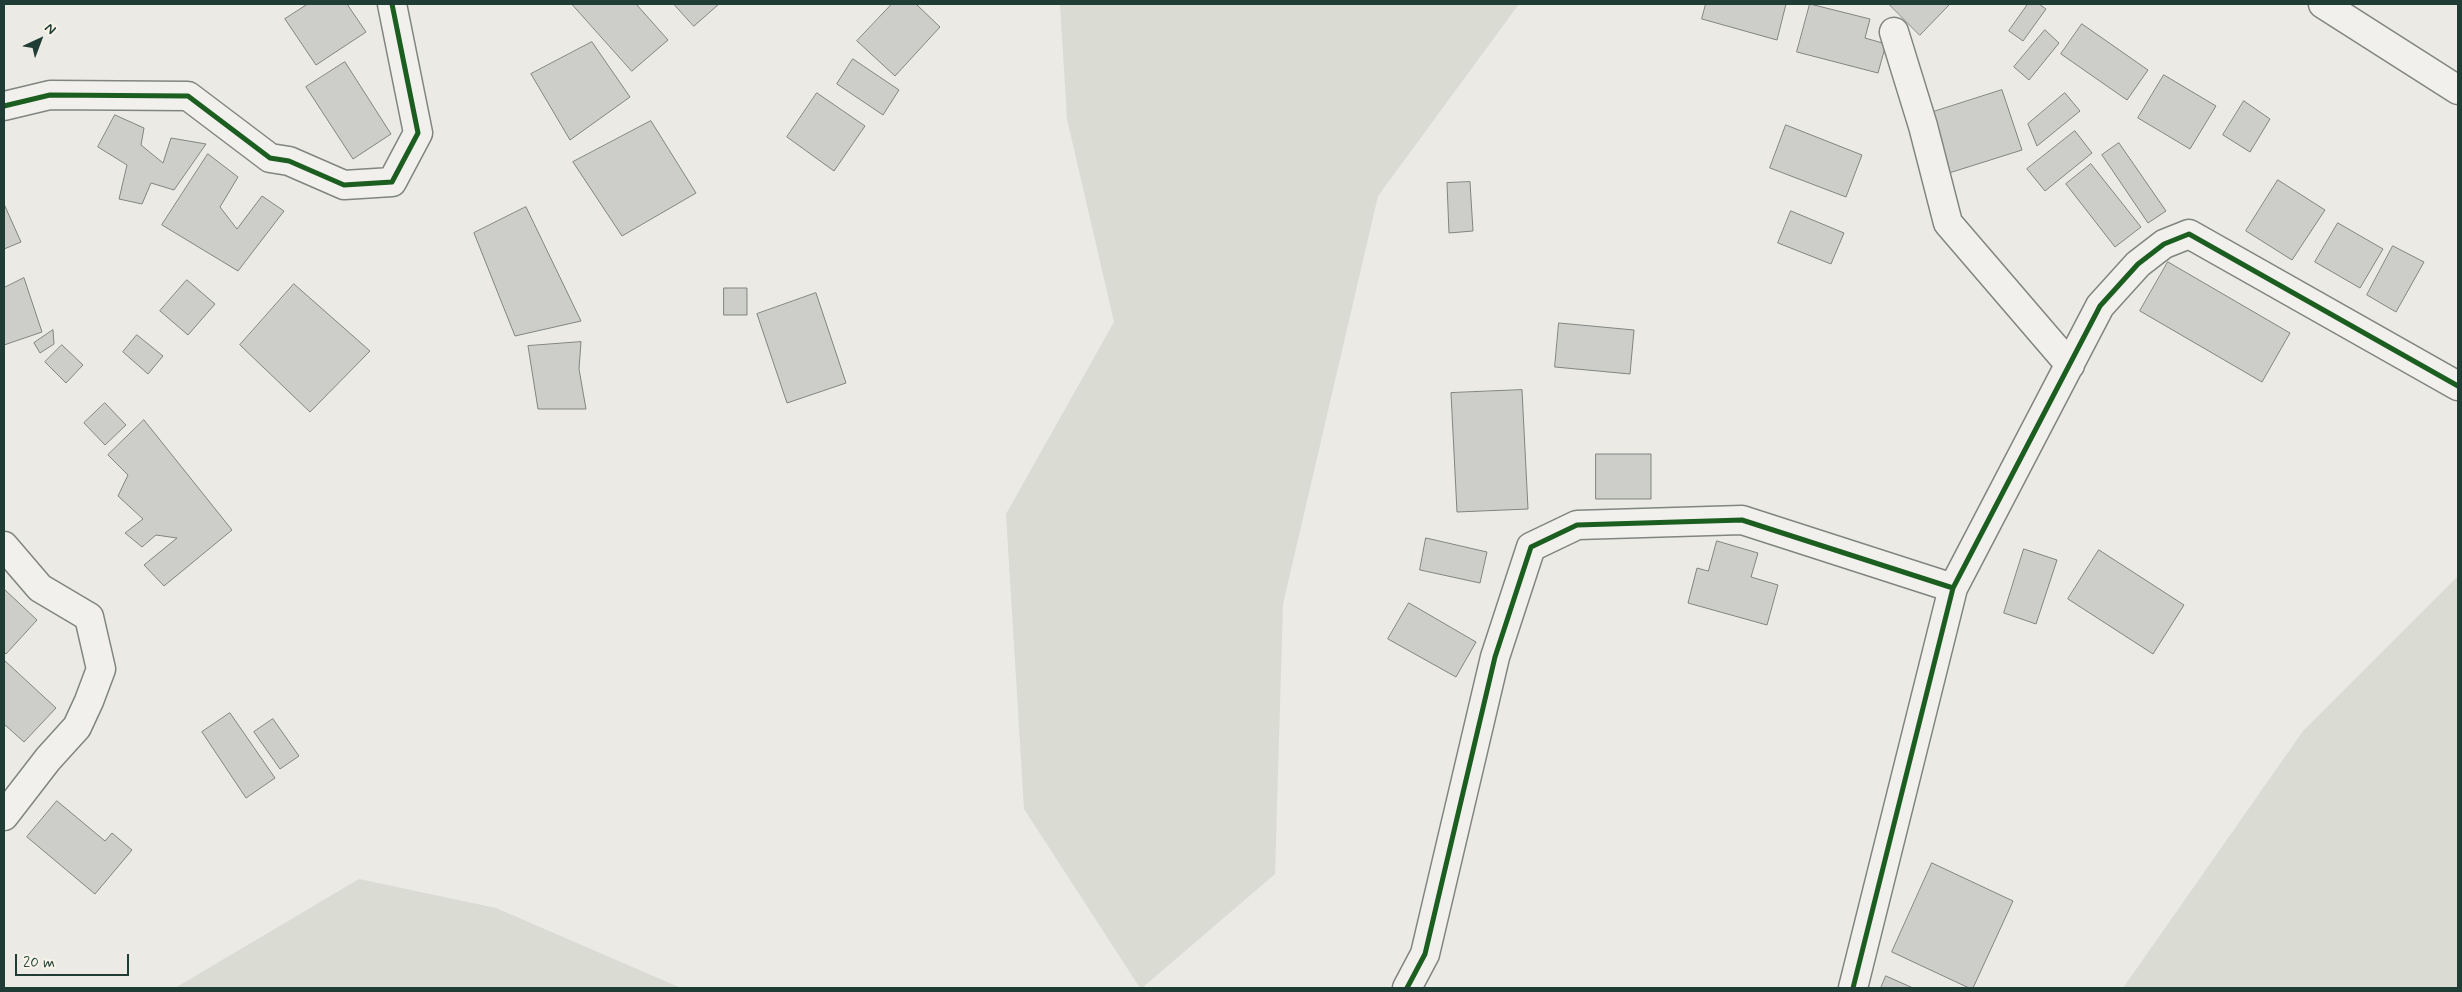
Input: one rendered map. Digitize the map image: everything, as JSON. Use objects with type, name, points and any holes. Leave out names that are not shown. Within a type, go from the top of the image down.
[{"type":"street","points":[[4,106],[50,95],[188,96],[270,158],[289,161],[344,185],[392,182],[418,133],[392,4]]},
{"type":"street","points":[[2323,4],[2458,90]]},
{"type":"street","points":[[1894,32],[1923,126],[1948,224],[2070,366]]},
{"type":"street","points":[[1853,988],[1953,588],[2100,306],[2138,264],[2164,244],[2188,234],[2458,386]]},
{"type":"street","points":[[1407,988],[1425,954],[1495,657],[1531,547],[1577,525],[1742,520],[1953,588]]},
{"type":"street","points":[[4,546],[40,588],[89,617],[101,669],[77,726],[48,759],[4,816]]},
{"type":"shaded area","points":[[1060,4],[1519,4],[1378,196],[1283,604],[1275,874],[1142,988],[1140,988],[1024,809],[1006,514],[1114,322],[1067,119]]},
{"type":"shaded area","points":[[2458,576],[2458,988],[2123,988],[2303,731]]},
{"type":"shaded area","points":[[359,879],[496,908],[681,988],[175,988]]},
{"type":"building","points":[[308,4],[347,4],[366,32],[316,65],[285,19]]},
{"type":"building","points":[[572,4],[636,4],[668,40],[632,71]]},
{"type":"building","points":[[674,4],[719,4],[694,26]]},
{"type":"building","points":[[892,4],[916,4],[940,27],[895,76],[857,41]]},
{"type":"building","points":[[1706,4],[1786,4],[1777,40],[1702,19]]},
{"type":"building","points":[[1810,4],[1870,19],[1865,38],[1886,44],[1878,73],[1797,52]]},
{"type":"building","points":[[1889,4],[1950,4],[1920,35]]},
{"type":"building","points":[[2028,4],[2039,4],[2046,9],[2023,41],[2009,31]]},
{"type":"building","points":[[2082,24],[2148,70],[2127,100],[2061,54]]},
{"type":"building","points":[[2045,30],[2059,43],[2029,80],[2014,67]]},
{"type":"building","points":[[592,42],[630,97],[570,140],[531,74]]},
{"type":"building","points":[[853,59],[899,90],[883,115],[837,84]]},
{"type":"building","points":[[345,62],[391,134],[353,159],[306,87]]},
{"type":"building","points":[[2164,75],[2216,106],[2190,149],[2138,118]]},
{"type":"building","points":[[2002,90],[2022,150],[1949,173],[1930,113]]},
{"type":"building","points":[[817,93],[865,126],[834,171],[787,137]]},
{"type":"building","points":[[2065,93],[2080,111],[2037,146],[2028,124]]},
{"type":"building","points":[[2244,101],[2270,119],[2250,152],[2223,135]]},
{"type":"building","points":[[115,115],[144,128],[141,145],[163,163],[171,138],[206,144],[174,190],[151,183],[142,204],[119,199],[127,165],[98,147]]},
{"type":"building","points":[[651,121],[696,193],[622,236],[573,162]]},
{"type":"building","points":[[1786,125],[1862,155],[1846,197],[1770,168]]},
{"type":"building","points":[[2075,131],[2092,153],[2045,191],[2027,169]]},
{"type":"building","points":[[2119,143],[2166,211],[2148,223],[2102,155]]},
{"type":"building","points":[[208,154],[238,177],[220,207],[237,229],[262,196],[284,211],[238,271],[162,225]]},
{"type":"building","points":[[2091,164],[2141,227],[2115,247],[2066,184]]},
{"type":"building","points":[[2278,180],[2325,210],[2292,260],[2246,231]]},
{"type":"building","points":[[1470,182],[1473,231],[1449,233],[1447,183]]},
{"type":"building","points":[[4,204],[21,242],[4,249]]},
{"type":"building","points":[[526,207],[581,321],[515,336],[474,233]]},
{"type":"building","points":[[1791,211],[1844,233],[1831,264],[1778,243]]},
{"type":"building","points":[[2338,223],[2383,249],[2360,288],[2315,262]]},
{"type":"building","points":[[2393,246],[2424,262],[2396,312],[2367,295]]},
{"type":"building","points":[[2168,262],[2290,333],[2262,382],[2140,311]]},
{"type":"building","points":[[24,278],[42,332],[4,345],[4,288]]},
{"type":"building","points":[[187,280],[215,304],[188,335],[160,311]]},
{"type":"building","points":[[294,284],[370,351],[310,412],[240,345]]},
{"type":"building","points":[[724,288],[747,288],[747,315],[724,315]]},
{"type":"building","points":[[816,293],[846,383],[787,403],[757,314]]},
{"type":"building","points":[[1559,323],[1634,330],[1630,374],[1555,367]]},
{"type":"building","points":[[53,330],[54,344],[40,353],[34,343]]},
{"type":"building","points":[[137,335],[163,356],[148,374],[123,352]]},
{"type":"building","points":[[581,342],[579,369],[586,409],[538,409],[528,346]]},
{"type":"building","points":[[62,345],[83,365],[66,383],[45,362]]},
{"type":"building","points":[[1522,390],[1528,509],[1457,512],[1451,393]]},
{"type":"building","points":[[105,403],[126,425],[105,445],[84,423]]},
{"type":"building","points":[[144,420],[232,530],[164,586],[144,565],[177,538],[156,535],[142,547],[125,533],[143,519],[118,496],[128,475],[108,455]]},
{"type":"building","points":[[1596,454],[1651,454],[1651,499],[1596,499]]},
{"type":"building","points":[[1426,538],[1487,552],[1480,583],[1420,570]]},
{"type":"building","points":[[1717,541],[1758,553],[1751,577],[1778,585],[1767,625],[1688,603],[1697,568],[1708,571]]},
{"type":"building","points":[[2024,549],[2057,560],[2036,624],[2004,613]]},
{"type":"building","points":[[2099,550],[2184,605],[2153,654],[2068,599]]},
{"type":"building","points":[[4,589],[37,620],[6,654],[4,652]]},
{"type":"building","points":[[1409,603],[1476,642],[1456,677],[1388,639]]},
{"type":"building","points":[[4,660],[56,708],[24,742],[4,724]]},
{"type":"building","points":[[230,713],[275,778],[246,798],[202,732]]},
{"type":"building","points":[[273,719],[299,756],[280,769],[254,732]]},
{"type":"building","points":[[57,801],[105,841],[112,833],[132,850],[95,894],[27,837]]},
{"type":"building","points":[[1932,863],[2013,901],[1973,988],[1969,988],[1892,952]]},
{"type":"building","points":[[1886,976],[1913,988],[1881,988]]},
{"type":"cycle path","points":[[4,106],[50,95],[188,96],[270,158],[289,161],[344,185],[392,182],[418,133],[392,4]]},
{"type":"cycle path","points":[[1853,988],[1953,588],[2100,306],[2138,264],[2164,244],[2189,234],[2458,386]]},
{"type":"cycle path","points":[[1407,988],[1425,954],[1495,657],[1531,547],[1577,525],[1742,520],[1953,588]]}]
